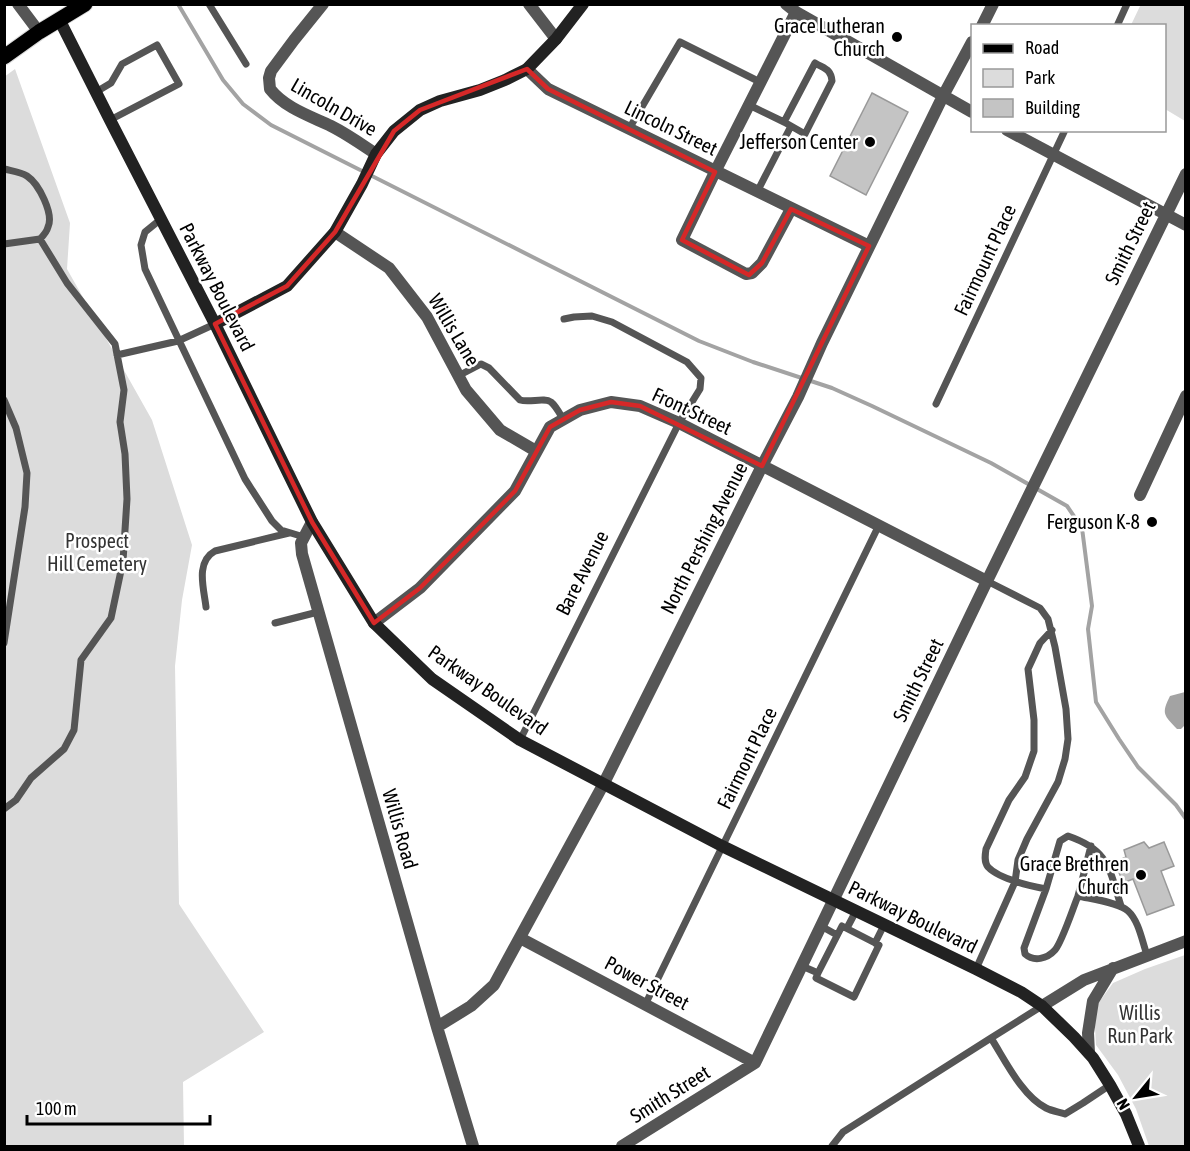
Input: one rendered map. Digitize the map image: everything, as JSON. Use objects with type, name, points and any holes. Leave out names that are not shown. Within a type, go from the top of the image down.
[{"type":"main road","points":[[4,57],[85,4]]},
{"type":"street","points":[[18,4],[39,32]]},
{"type":"street","name":"Lincoln Drive","points":[[323,4],[271,71],[270,89],[284,102],[304,115],[332,127],[376,154]]},
{"type":"street","points":[[529,4],[556,39]]},
{"type":"street","points":[[215,324],[287,286],[335,232],[376,154],[394,131],[420,110],[440,101],[480,90],[527,69],[556,39],[584,4]]},
{"type":"street","points":[[786,4],[796,12],[971,111]]},
{"type":"street","points":[[982,24],[993,4]]},
{"type":"street","points":[[791,209],[762,263],[752,273],[746,274],[682,240],[796,12]]},
{"type":"street","name":"Parkway Boulevard","points":[[60,19],[215,324],[312,522],[374,623],[432,679],[520,740],[722,846],[976,969],[1042,1005],[1089,1053],[1126,1114],[1138,1146]]},
{"type":"street","name":"North Pershing Avenue","points":[[437,1027],[471,1006],[494,985],[520,938],[603,784],[798,397],[869,246],[971,44]]},
{"type":"street","name":"Lincoln Street","points":[[527,69],[548,89],[869,246]]},
{"type":"street","points":[[1012,132],[1185,225]]},
{"type":"street","name":"Smith Street","points":[[622,1146],[756,1063],[1185,174]]},
{"type":"street","name":"Willis Lane","points":[[335,232],[389,268],[427,316],[466,390],[500,430],[536,451]]},
{"type":"street","points":[[1140,495],[1185,396]]},
{"type":"street","name":"Front Street","points":[[374,623],[420,588],[515,491],[550,427],[580,410],[611,402],[640,406],[679,423],[987,581]]},
{"type":"street","points":[[304,537],[312,522]]},
{"type":"street","name":"Willis Road","points":[[304,537],[301,543],[302,554],[318,612],[473,1146]]},
{"type":"street","name":"Power Street","points":[[520,938],[756,1063]]},
{"type":"street","points":[[1042,1005],[1084,980],[1185,941]]},
{"type":"street","points":[[1089,1053],[1088,1032],[1092,1001],[1113,968]]},
{"type":"lane","points":[[209,4],[246,64]]},
{"type":"lane","points":[[1118,24],[1127,4]]},
{"type":"lane","points":[[629,129],[680,42],[760,82]]},
{"type":"lane","points":[[96,92],[111,83],[122,64],[157,45],[179,84],[110,120]]},
{"type":"lane","points":[[749,105],[787,124],[805,134],[832,81],[831,74],[815,63],[787,124],[757,192]]},
{"type":"lane","name":"Fairmount Place","points":[[936,404],[1064,132]]},
{"type":"lane","points":[[4,169],[19,172],[35,183],[50,218],[49,226],[40,239],[4,244]]},
{"type":"lane","points":[[161,219],[145,232],[141,245],[145,269],[245,479],[272,522],[281,530],[304,537]]},
{"type":"lane","points":[[4,809],[16,800],[31,778],[64,748],[74,730],[81,660],[111,618],[123,561],[126,499],[125,454],[120,422],[124,390],[115,344],[67,283],[40,239]]},
{"type":"lane","name":"Bare Avenue","points":[[520,740],[679,423],[700,389],[701,378],[687,362],[612,322],[592,316],[564,319]]},
{"type":"lane","points":[[117,355],[178,341],[215,324]]},
{"type":"lane","points":[[458,376],[482,364],[485,365],[520,400],[525,402],[548,400],[553,403],[563,419]]},
{"type":"lane","points":[[4,400],[16,428],[27,473],[25,507],[13,587],[6,615],[4,642]]},
{"type":"lane","name":"Fairmont Place","points":[[645,1005],[879,525]]},
{"type":"lane","points":[[206,608],[202,572],[208,556],[215,551],[289,533]]},
{"type":"lane","points":[[976,969],[1015,882],[1018,860],[1027,839],[1058,782],[1068,739],[1066,709],[1048,619],[1040,608],[987,581]]},
{"type":"lane","points":[[4,594],[13,587]]},
{"type":"lane","points":[[274,623],[318,612]]},
{"type":"lane","points":[[1046,889],[1015,882],[993,871],[988,867],[985,856],[986,849],[1009,800],[1025,777],[1034,751],[1034,720],[1028,669],[1040,643],[1052,630]]},
{"type":"lane","points":[[1091,846],[1078,896],[1057,947],[1040,959],[1030,958],[1025,954],[1024,948],[1046,889],[1060,841],[1068,836],[1091,846],[1103,856],[1121,906]]},
{"type":"lane","points":[[1078,896],[1121,906],[1129,912],[1136,923],[1147,955]]},
{"type":"lane","points":[[847,928],[856,911]]},
{"type":"lane","points":[[875,942],[884,925]]},
{"type":"lane","points":[[821,926],[837,935]]},
{"type":"lane","points":[[842,926],[847,928],[879,945],[854,997],[816,978],[842,926]]},
{"type":"lane","points":[[802,966],[818,973]]},
{"type":"lane","points":[[832,1146],[843,1132],[1042,1005]]},
{"type":"lane","points":[[991,1038],[1020,1084],[1033,1099],[1047,1108],[1065,1113],[1110,1085]]},
{"type":"highlighted area","points":[[527,69],[548,89],[715,172],[682,240],[749,275],[762,263],[791,209],[869,246],[762,466],[640,406],[611,402],[580,410],[550,427],[515,491],[420,588],[374,623],[312,522],[215,324],[287,286],[335,232],[394,131],[420,110]]},
{"type":"green space","points":[[1141,4],[1185,5],[1185,121],[1166,110],[1166,24],[1131,24]]},
{"type":"green space","name":"Prospect Hill Cemetery","points":[[15,69],[70,223],[67,269],[152,420],[192,545],[182,600],[175,666],[179,904],[264,1032],[183,1082],[184,1146],[5,1146],[4,77]]},
{"type":"green space","name":"Willis Run Park","points":[[1185,955],[1185,1146],[1149,1146],[1136,1109],[1118,1075],[1096,1045],[1094,1009],[1113,983]]},
{"type":"shaded area","points":[[1185,692],[1185,725],[1177,729],[1165,714],[1165,707],[1170,696]]},
{"type":"building","name":"Jefferson Center","points":[[872,93],[908,112],[866,195],[830,176]]},
{"type":"building","name":"Grace Brethren Church","points":[[1144,842],[1149,848],[1164,842],[1174,866],[1161,871],[1174,905],[1147,915],[1133,879],[1123,883],[1115,862],[1126,857],[1124,850]]},
{"type":"waterway","points":[[178,4],[223,80],[243,104],[271,125],[699,341],[753,362],[832,388],[991,463],[1067,506],[1082,528],[1092,606],[1088,629],[1096,702],[1138,767],[1176,805],[1186,819]]},
{"type":"place","name":"Grace Lutheran Church","points":[[897,37]]},
{"type":"place","name":"Jefferson Center","points":[[870,142]]},
{"type":"place","name":"Ferguson K-8","points":[[1152,522]]},
{"type":"place","name":"Grace Brethren Church","points":[[1141,875]]}]
